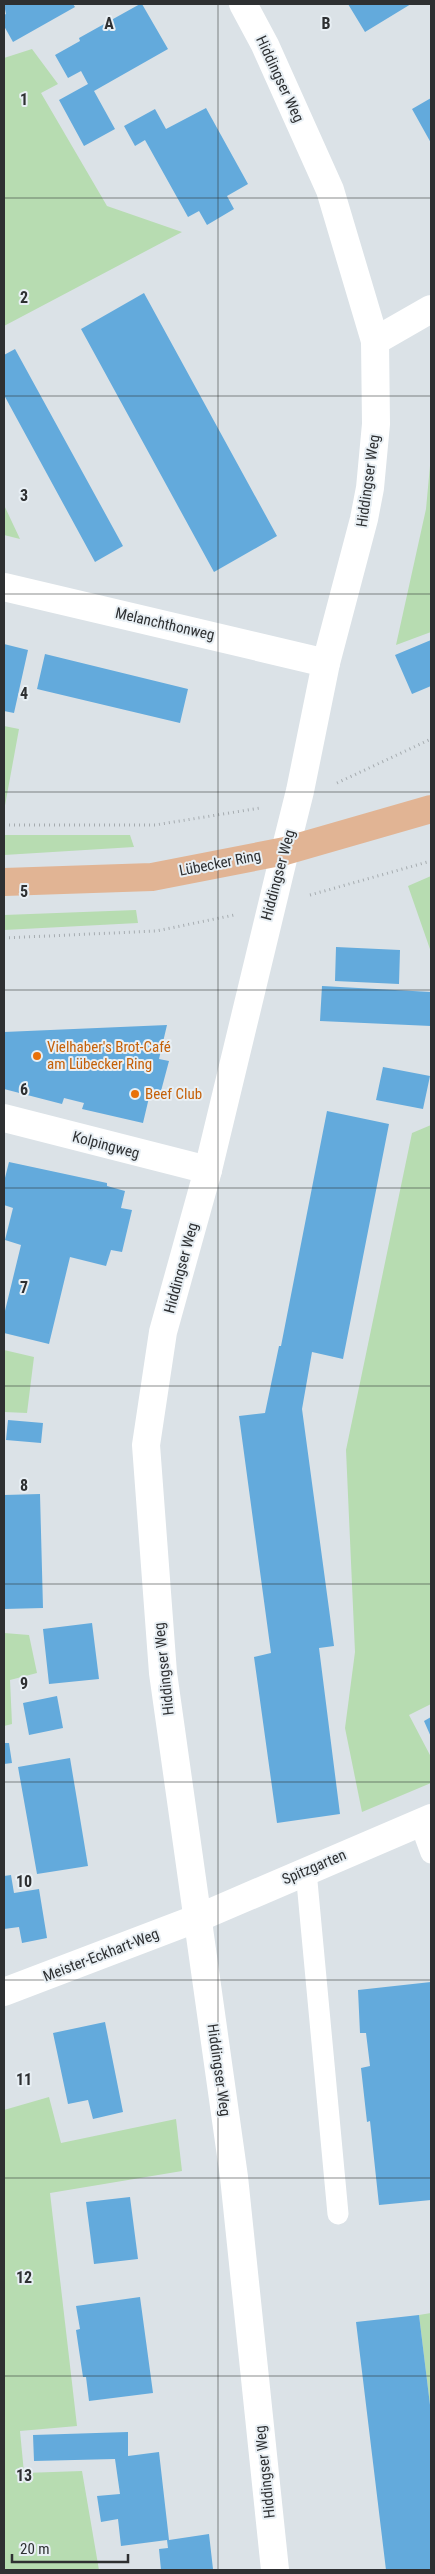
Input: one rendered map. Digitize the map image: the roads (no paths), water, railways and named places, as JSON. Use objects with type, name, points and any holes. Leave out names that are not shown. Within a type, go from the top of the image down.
[{"type":"main road","name":"Lübecker Ring","points":[[4,882],[152,877],[285,851],[431,809]]},
{"type":"street","name":"Hiddingser Weg","points":[[243,4],[265,45],[330,190],[375,341],[376,424],[370,488],[364,519],[326,663],[297,802],[269,907],[208,1170],[163,1332],[146,1445],[163,1674],[234,2177],[275,2570]]},
{"type":"street","points":[[375,341],[431,309]]},
{"type":"street","name":"Melanchthonweg","points":[[4,587],[326,663]]},
{"type":"street","name":"Kolpingweg","points":[[4,1118],[208,1170]]},
{"type":"street","name":"Spitzgarten","points":[[198,1918],[425,1820]]},
{"type":"street","name":"Meister-Eckhart-Weg","points":[[4,1992],[198,1918]]},
{"type":"lane","points":[[425,1820],[431,1853]]},
{"type":"lane","points":[[306,1871],[338,2214]]},
{"type":"place","name":"Vielhaber's Brot-Café am Lübecker Ring","points":[[37,1056]]},
{"type":"place","name":"Beef Club","points":[[135,1094]]}]
